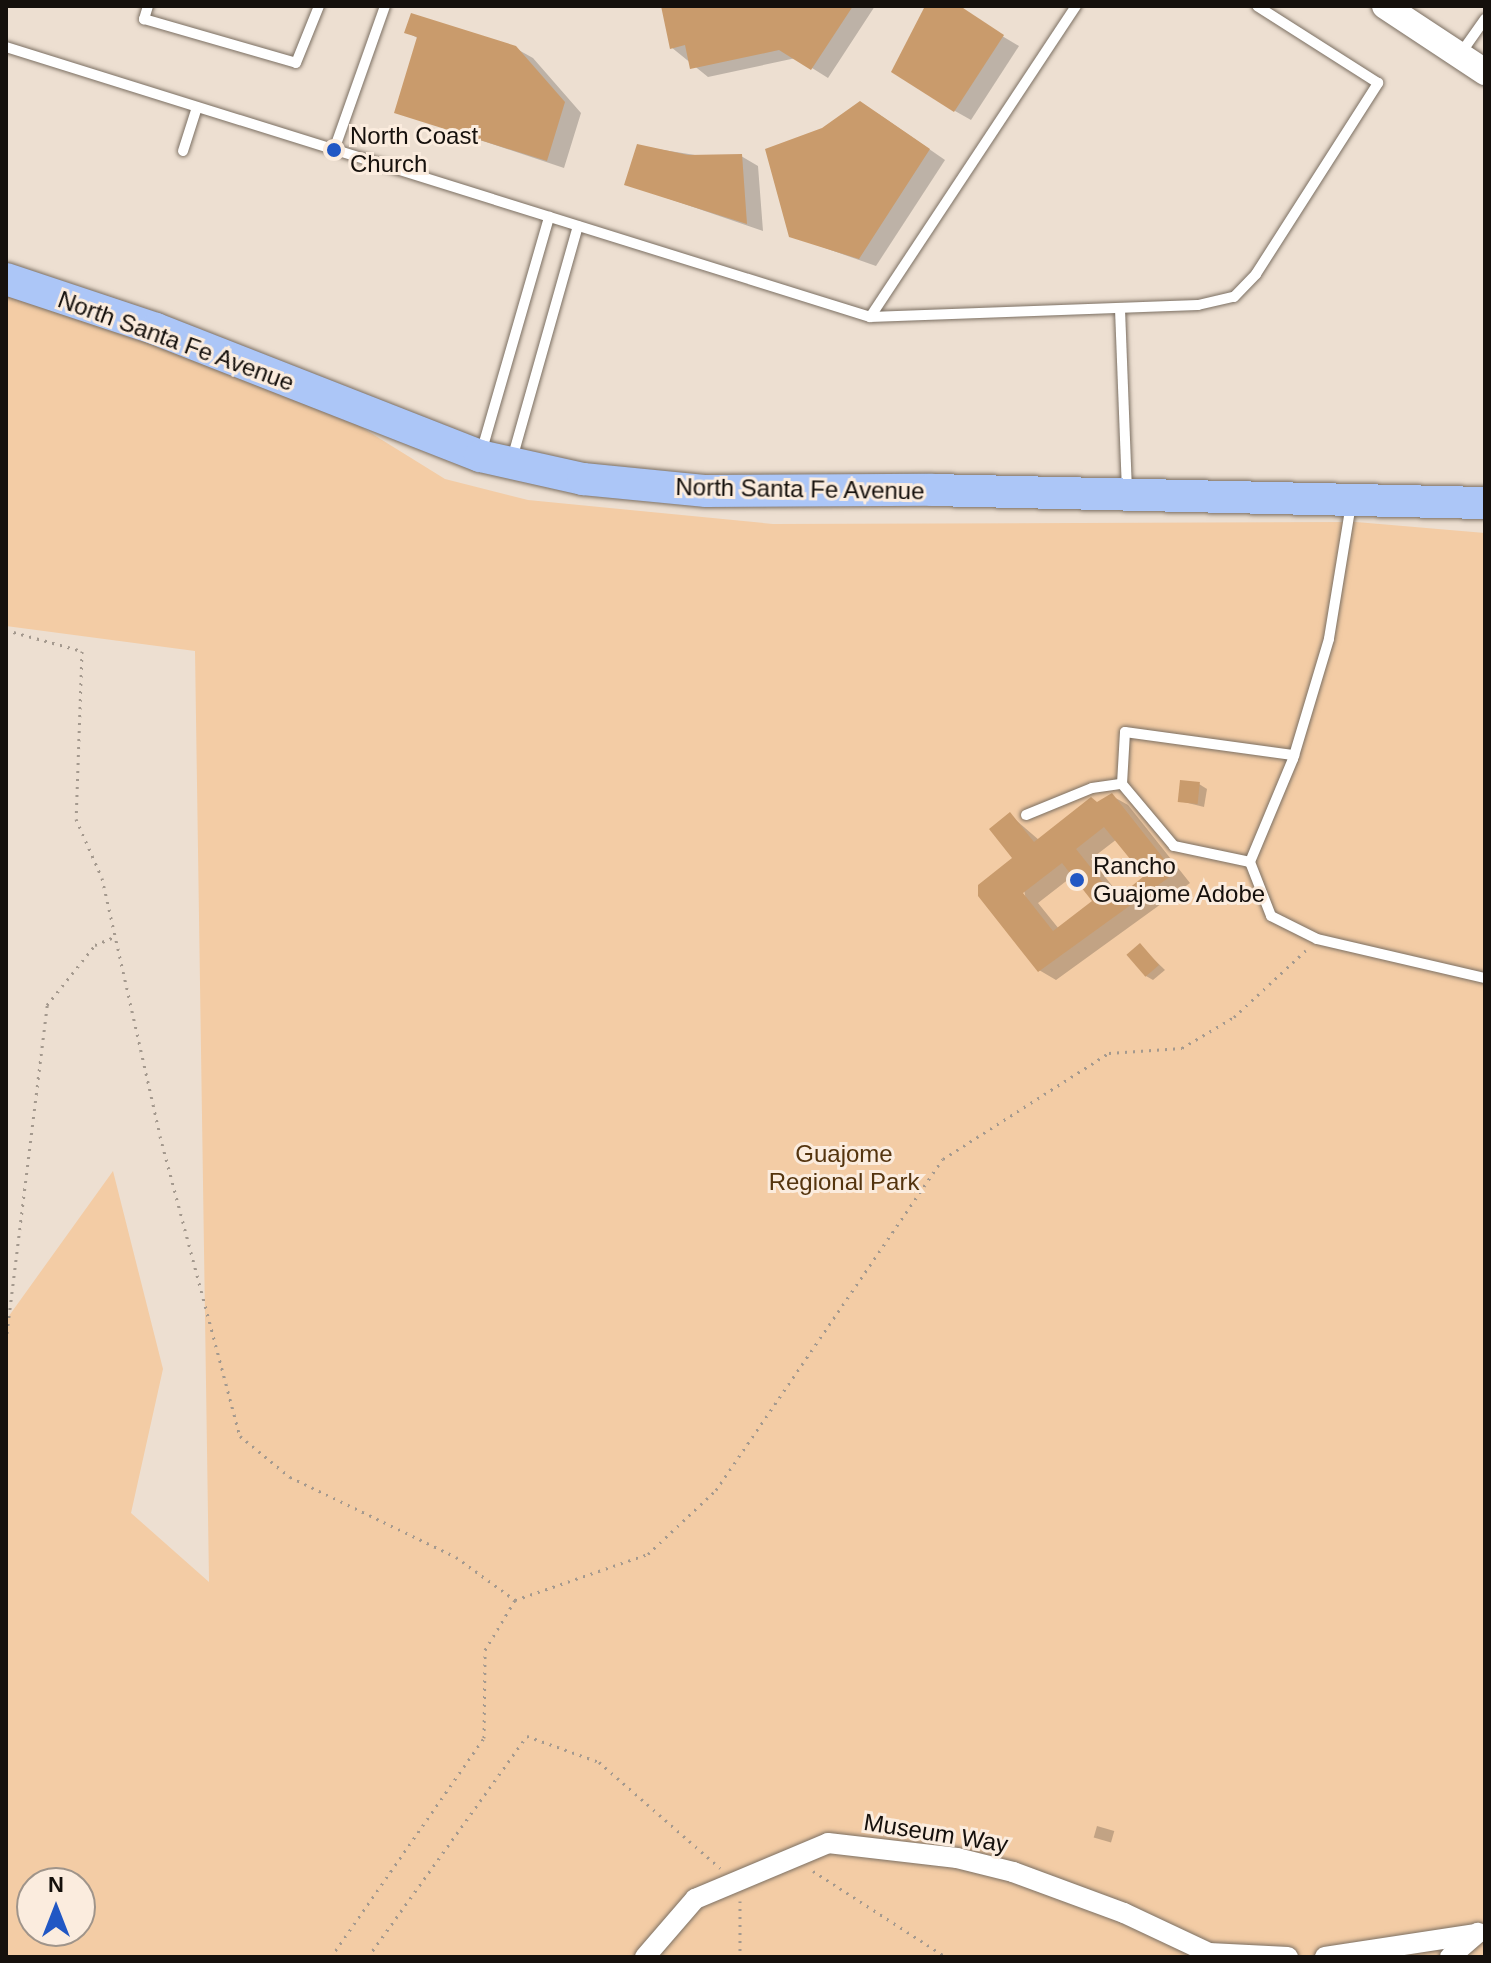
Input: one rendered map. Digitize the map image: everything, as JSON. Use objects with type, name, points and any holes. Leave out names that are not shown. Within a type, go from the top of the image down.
[{"type":"main road","name":"North Santa Fe Avenue","points":[[6,279],[156,329],[480,456],[583,479],[706,491],[1128,494],[1485,503]]},
{"type":"street","points":[[1385,6],[1485,72]]},
{"type":"street","name":"Museum Way","points":[[645,1957],[695,1899],[732,1880],[828,1843],[957,1858],[1070,1892],[1209,1955],[1288,1957]]},
{"type":"street","points":[[1325,1957],[1468,1945]]},
{"type":"lane","points":[[148,6],[144,19],[296,63],[319,6]]},
{"type":"lane","points":[[334,150],[385,6]]},
{"type":"lane","points":[[870,317],[1076,6]]},
{"type":"lane","points":[[6,47],[870,317],[1120,309],[1207,305],[1234,297],[1256,274],[1378,83],[1257,6]]},
{"type":"lane","points":[[1460,55],[1485,19]]},
{"type":"lane","points":[[183,151],[197,107]]},
{"type":"lane","points":[[480,456],[549,217]]},
{"type":"lane","points":[[511,461],[578,226]]},
{"type":"lane","points":[[1120,309],[1128,494]]},
{"type":"lane","points":[[1352,498],[1329,639],[1294,755],[1250,862],[1271,916],[1317,939],[1485,978]]},
{"type":"lane","points":[[1250,862],[1174,846],[1122,784],[1125,732],[1294,755]]},
{"type":"lane","points":[[1026,815],[1092,788],[1122,784]]},
{"type":"path","points":[[6,630],[82,651],[76,819],[102,878],[160,1136],[240,1436],[290,1477],[456,1557],[515,1600]]},
{"type":"path","points":[[6,1341],[47,1005],[95,945],[116,937]]},
{"type":"path","points":[[331,1957],[484,1738],[485,1650],[515,1600],[648,1554],[716,1490],[943,1159],[1109,1053],[1182,1048],[1221,1025],[1317,939]]},
{"type":"path","points":[[368,1957],[527,1736],[599,1762],[732,1880],[743,1910],[740,1957]]},
{"type":"path","points":[[793,1858],[946,1957]]},
{"type":"green space","name":"Guajome Regional Park","points":[[6,278],[295,386],[445,479],[528,500],[773,524],[1356,522],[1485,533],[1485,1957],[6,1957],[6,1320],[113,1171],[163,1369],[131,1513],[209,1582],[195,651],[6,626]]},
{"type":"building","points":[[661,6],[853,6],[811,70],[779,50],[690,69],[685,45],[670,49]]},
{"type":"building","points":[[925,6],[960,6],[1004,35],[954,112],[891,72]]},
{"type":"building","points":[[411,13],[516,46],[565,102],[547,161],[394,113],[417,37],[404,33]]},
{"type":"building","points":[[860,101],[930,149],[859,259],[789,237],[765,149],[822,128]]},
{"type":"building","points":[[637,144],[688,155],[742,154],[747,224],[624,185]]},
{"type":"building","points":[[1180,780],[1200,782],[1198,804],[1178,802]]},
{"type":"building","points":[[1112,793],[1175,873],[1038,972],[978,896],[978,885],[1012,858],[989,829],[1010,812],[1034,842],[1091,797],[1097,802]],"holes":[[[1104,827],[1144,876],[1116,899],[1076,849]],[[1062,863],[1092,901],[1053,931],[1023,893]]]},
{"type":"building","points":[[1140,943],[1159,965],[1145,977],[1126,955]]},
{"type":"place","name":"North Coast Church","points":[[334,150]]},
{"type":"place","name":"Rancho Guajome Adobe","points":[[1077,880]]}]
